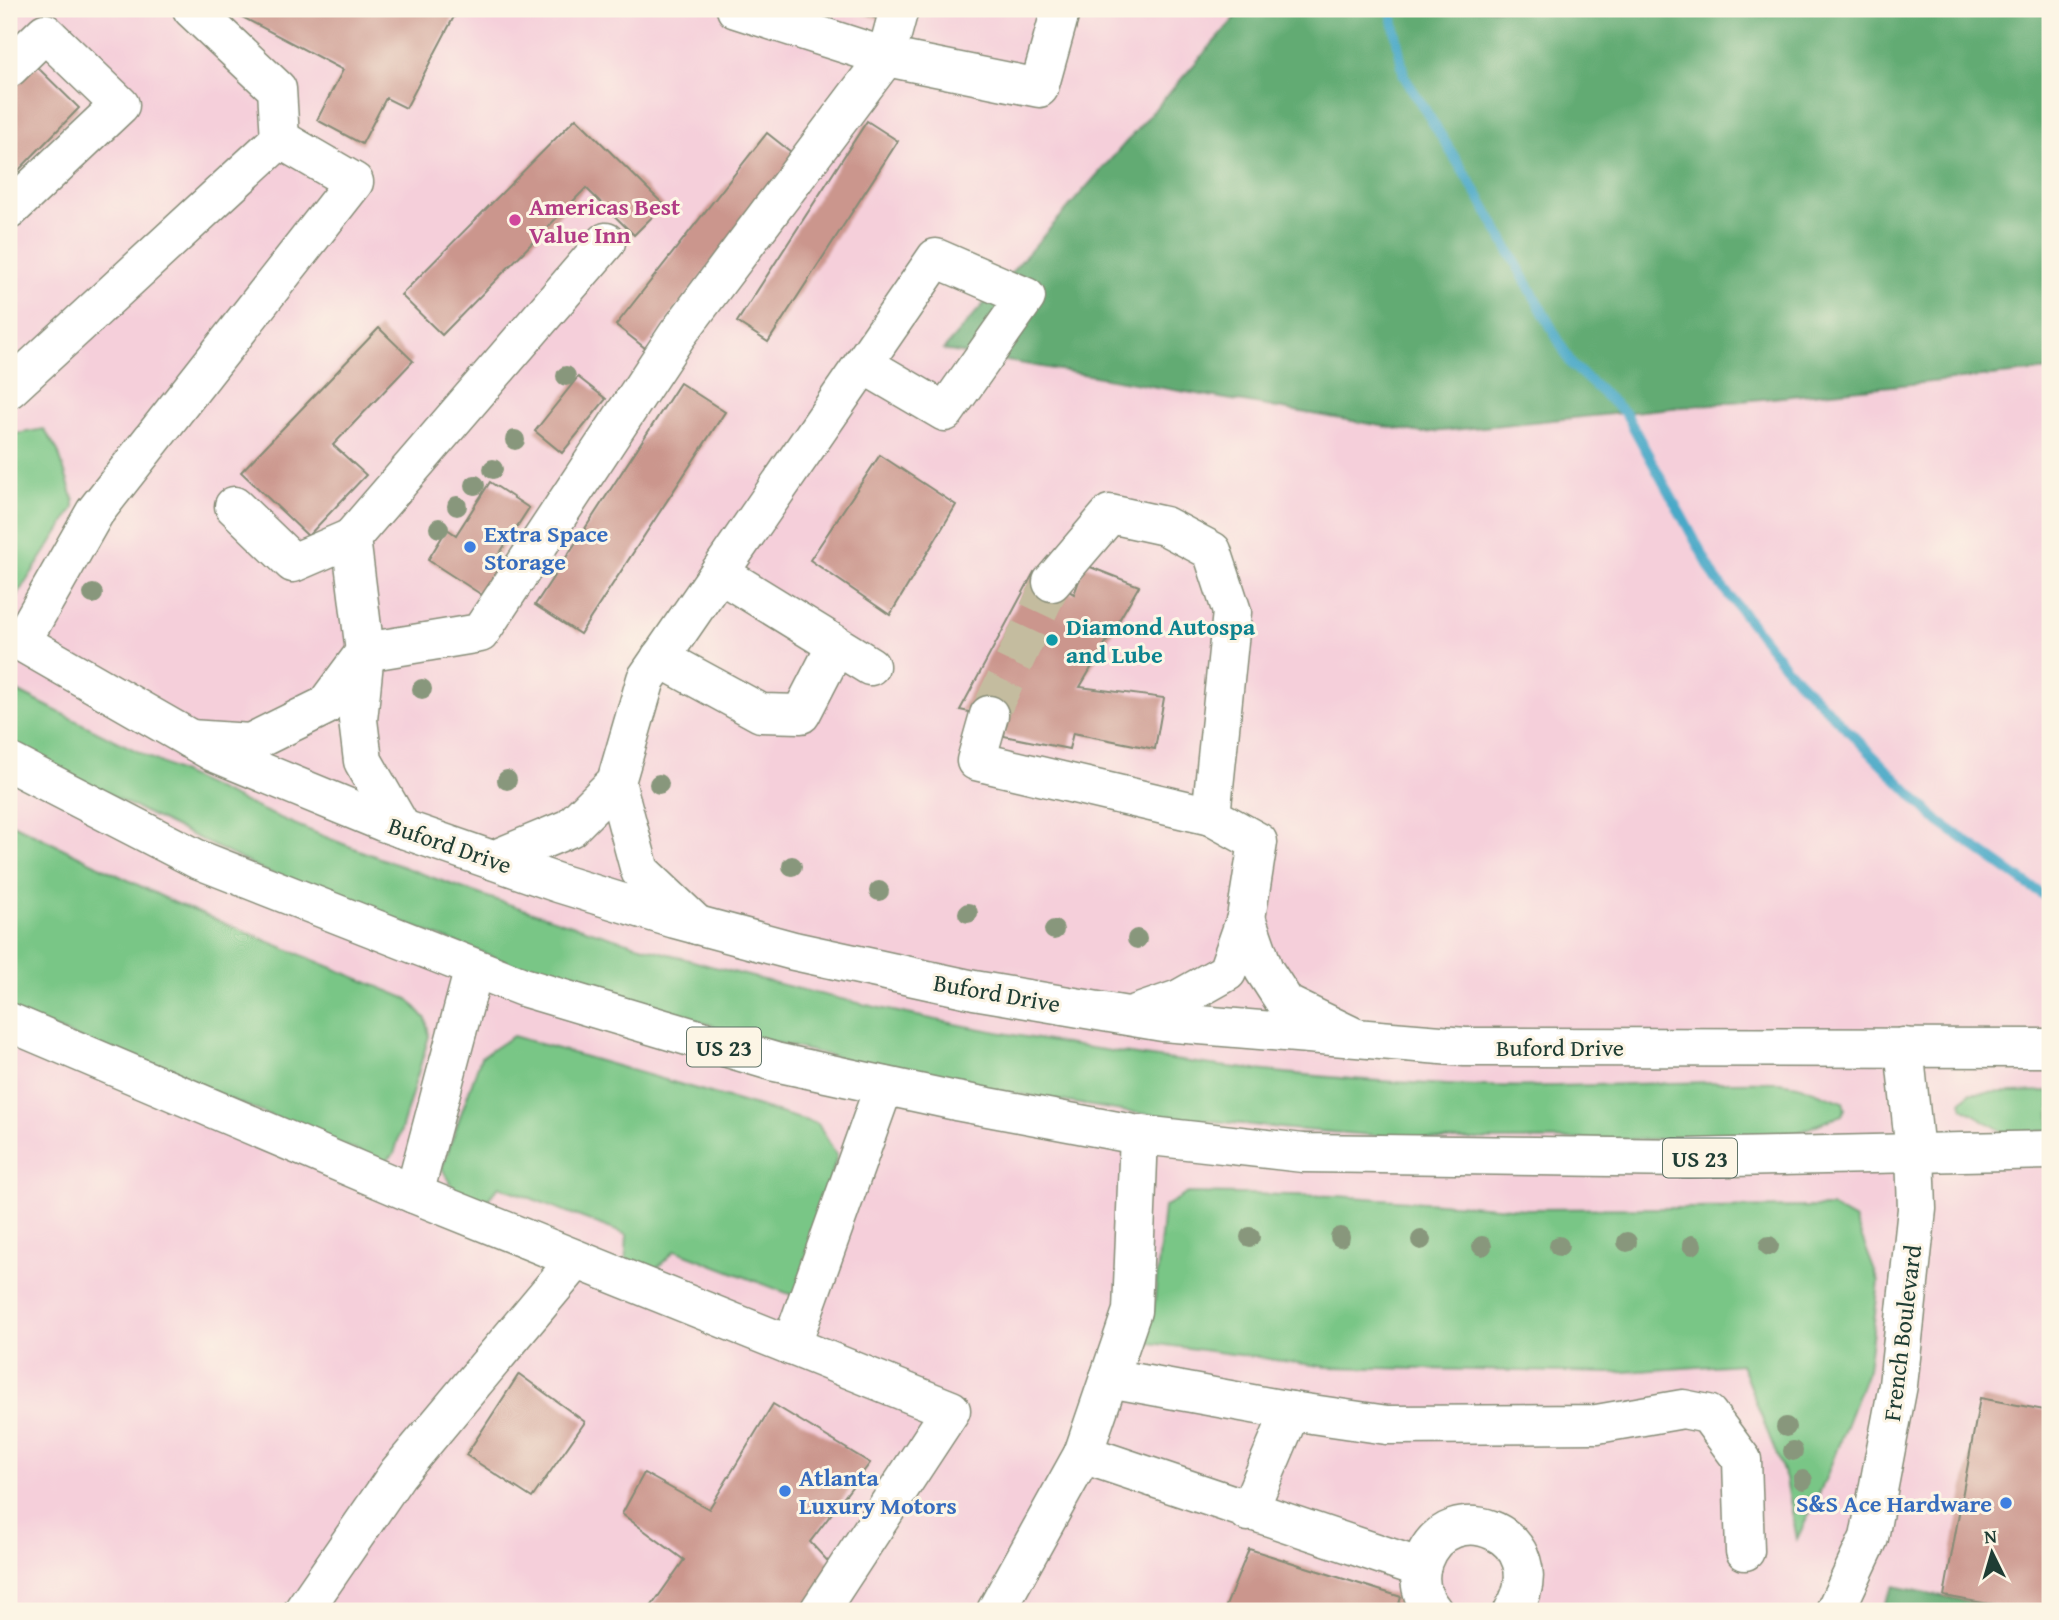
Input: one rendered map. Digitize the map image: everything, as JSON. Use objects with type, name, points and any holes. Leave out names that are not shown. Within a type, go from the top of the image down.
[{"type":"main road","points":[[192,9],[277,89],[280,139]]},
{"type":"main road","points":[[736,9],[801,19],[886,57],[1039,88],[1061,9]]},
{"type":"main road","points":[[190,739],[250,743],[325,706],[365,652],[480,633],[677,335],[886,57],[899,9]]},
{"type":"main road","points":[[9,68],[45,33],[120,105],[9,210]]},
{"type":"main road","points":[[9,389],[280,139]]},
{"type":"main road","points":[[15,638],[95,512],[354,182],[280,139]]},
{"type":"main road","points":[[234,506],[293,563],[351,538],[606,242]]},
{"type":"main road","points":[[493,860],[570,828],[616,782],[646,679],[863,364]]},
{"type":"main road","points":[[1052,582],[1110,514],[1165,526],[1212,551],[1232,612],[1212,816]]},
{"type":"main road","points":[[351,538],[365,652],[358,720],[363,761],[402,829]]},
{"type":"main road","points":[[719,573],[870,666]]},
{"type":"main road","name":"Buford Drive","points":[[15,638],[213,752],[402,829],[697,925],[793,951],[974,990],[1130,1016],[1465,1047],[2050,1048]]},
{"type":"main road","points":[[660,658],[761,713],[801,714],[836,646]]},
{"type":"main road","points":[[989,715],[976,761],[1212,816],[1258,842],[1246,918],[1227,972],[1179,999],[1130,1016]]},
{"type":"main road","name":"US 23","points":[[9,762],[197,859],[523,987],[775,1062],[1139,1135],[1316,1153],[1675,1158],[2050,1150]]},
{"type":"main road","points":[[616,782],[640,871],[697,925]]},
{"type":"main road","points":[[1246,918],[1264,970],[1286,1004],[1356,1037]]},
{"type":"main road","points":[[414,1194],[474,968]]},
{"type":"main road","points":[[9,1022],[414,1194],[951,1410],[820,1611]]},
{"type":"main road","name":"French Boulevard","points":[[1844,1608],[1869,1538],[1898,1385],[1917,1209],[1915,1153],[1904,1047]]},
{"type":"main road","points":[[791,1346],[884,1086]]},
{"type":"main road","points":[[996,1611],[1083,1454],[1132,1311],[1139,1135]]},
{"type":"main road","points":[[303,1611],[398,1473],[576,1260]]},
{"type":"main road","points":[[1109,1378],[1291,1411],[1387,1425],[1597,1424],[1683,1409],[1708,1414],[1742,1460],[1745,1551]]},
{"type":"main road","points":[[1248,1512],[1291,1411]]},
{"type":"main road","points":[[1083,1454],[1248,1512],[1421,1568]]},
{"type":"main road","points":[[1433,1611],[1420,1586],[1421,1568],[1427,1552],[1438,1537],[1454,1528],[1472,1525],[1489,1528],[1505,1536],[1517,1549],[1524,1564],[1526,1581],[1522,1597],[1513,1611]]},
{"type":"shaded area","points":[[9,9],[1243,9],[943,350],[1422,433],[2050,370],[2050,1611],[2014,1611],[1894,1586],[1880,1611],[9,1611]]},
{"type":"green space","points":[[1243,9],[2050,9],[2050,370],[1422,433],[943,350]]},
{"type":"green space","points":[[44,429],[58,451],[74,508],[16,597],[9,593],[9,435]]},
{"type":"green space","points":[[9,687],[178,771],[307,830],[483,896],[617,939],[753,977],[890,1010],[1028,1038],[1167,1059],[1307,1075],[1488,1086],[1779,1082],[1798,1085],[1843,1102],[1845,1109],[1842,1115],[1791,1135],[1732,1139],[1440,1140],[1290,1129],[1128,1112],[928,1079],[756,1038],[555,980],[265,871],[9,746]]},
{"type":"green space","points":[[9,822],[173,902],[408,999],[426,1019],[429,1036],[394,1154],[385,1162],[9,1010]]},
{"type":"green space","points":[[513,1036],[818,1124],[837,1156],[797,1297],[675,1250],[650,1276],[625,1267],[627,1235],[499,1186],[485,1203],[470,1204],[451,1185],[442,1168],[481,1057]]},
{"type":"green space","points":[[2050,1091],[2050,1131],[2004,1132],[1963,1108],[1961,1102],[1970,1093]]},
{"type":"green space","points":[[1188,1193],[1337,1196],[1526,1209],[1832,1207],[1855,1220],[1879,1282],[1868,1369],[1823,1485],[1797,1539],[1786,1479],[1741,1364],[1610,1373],[1327,1367],[1143,1342],[1154,1306],[1164,1207]]},
{"type":"green space","points":[[1894,1586],[2014,1611],[1880,1611]]},
{"type":"building","points":[[227,9],[458,9],[406,108],[386,98],[362,144],[317,120],[343,70]]},
{"type":"building","points":[[844,9],[882,9],[879,19]]},
{"type":"building","points":[[33,63],[79,108],[13,176],[9,172],[9,87]]},
{"type":"building","name":"Americas Best Value Inn","points":[[576,118],[664,205],[634,235],[586,188],[442,335],[401,295]]},
{"type":"building","points":[[867,121],[898,141],[768,342],[737,322]]},
{"type":"building","points":[[767,133],[796,156],[645,348],[616,325]]},
{"type":"building","points":[[379,328],[413,361],[333,445],[366,475],[308,536],[241,472]]},
{"type":"building","points":[[578,377],[606,399],[562,453],[535,431]]},
{"type":"building","points":[[680,383],[725,412],[580,634],[535,605]]},
{"type":"building","points":[[880,455],[956,505],[890,615],[810,560]]},
{"type":"building","name":"Extra Space Storage","points":[[490,482],[529,508],[494,562],[501,567],[482,595],[428,560],[447,529],[456,535]]},
{"type":"building","name":"Diamond Autospa and Lube","points":[[1085,565],[1139,586],[1080,687],[1164,698],[1155,749],[1073,733],[1069,749],[1004,736],[1007,720],[960,710],[1034,572],[1074,594]]},
{"type":"building","points":[[519,1374],[585,1422],[532,1498],[466,1455]]},
{"type":"building","name":"S&S Ace Hardware","points":[[1980,1398],[2050,1411],[2050,1611],[2026,1611],[1944,1596]]},
{"type":"building","name":"Atlanta Luxury Motors","points":[[773,1404],[870,1463],[810,1542],[835,1569],[803,1611],[648,1611],[684,1560],[622,1514],[644,1473],[709,1509]]},
{"type":"building","points":[[1249,1549],[1401,1597],[1397,1611],[1224,1611]]},
{"type":"waterway","points":[[1391,9],[1404,76],[1481,200],[1572,365],[1626,414],[1716,579],[1788,670],[1939,822],[2050,900]]},
{"type":"tunnel","points":[[989,715],[1052,582]]},
{"type":"place","name":"Americas Best Value Inn","points":[[515,220]]},
{"type":"place","name":"Extra Space Storage","points":[[470,547]]},
{"type":"place","name":"Diamond Autospa and Lube","points":[[1052,640]]},
{"type":"place","name":"Atlanta Luxury Motors","points":[[785,1491]]},
{"type":"place","name":"S&S Ace Hardware","points":[[2006,1503]]}]
